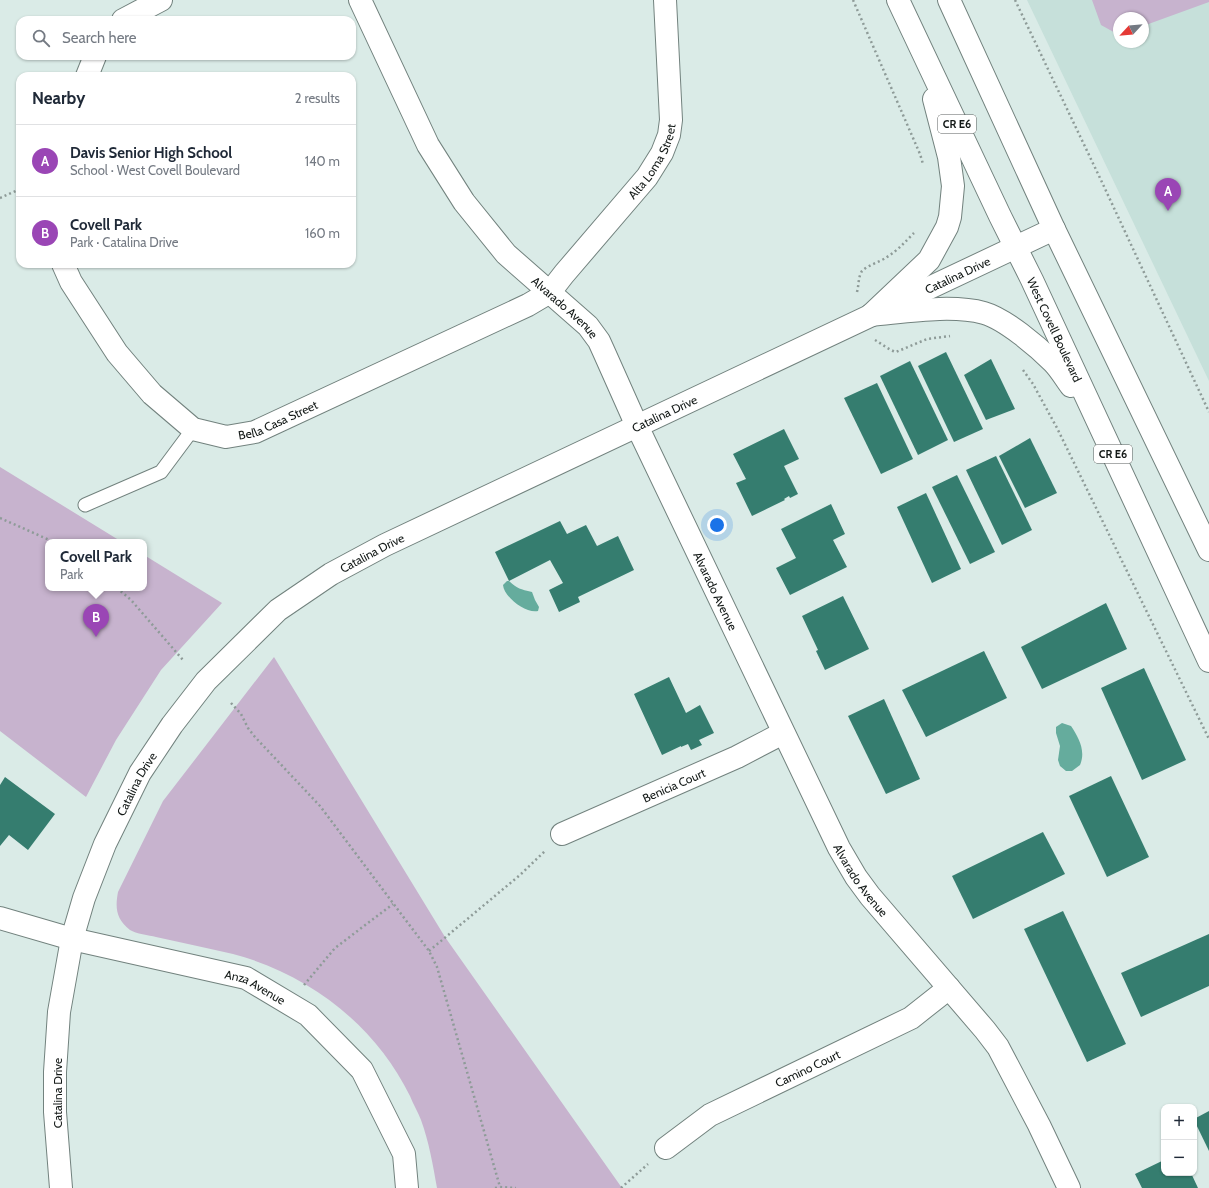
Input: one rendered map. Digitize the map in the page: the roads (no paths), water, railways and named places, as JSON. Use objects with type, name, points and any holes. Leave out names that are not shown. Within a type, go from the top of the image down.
[{"type":"street","points":[[131,16],[161,0]]},
{"type":"street","name":"Alvarado Avenue","points":[[360,0],[428,144],[464,202],[506,254],[588,326],[598,341],[783,733],[827,824],[856,877],[870,896],[998,1047],[1039,1125],[1069,1188]]},
{"type":"street","name":"Alta Loma Street","points":[[550,292],[647,177],[662,153],[669,135],[671,120],[665,0]]},
{"type":"street","name":"West Covell Boulevard","points":[[898,0],[1016,247],[1209,661]]},
{"type":"street","points":[[949,0],[1054,229],[1209,550]]},
{"type":"street","points":[[871,315],[929,260],[947,227],[950,217],[953,186],[949,158],[923,53]]},
{"type":"street","points":[[88,72],[93,60]]},
{"type":"street","name":"Catalina Drive","points":[[61,1188],[55,1112],[55,1072],[59,1012],[72,940],[84,898],[105,844],[140,774],[172,725],[206,680],[278,610],[331,574],[385,545],[1054,229]]},
{"type":"street","name":"Bella Casa Street","points":[[65,268],[71,282],[117,353],[152,394],[193,429],[226,437],[255,432],[528,305],[550,292]]},
{"type":"street","points":[[871,315],[951,309],[982,313],[991,316],[1019,333],[1054,362],[1098,423]]},
{"type":"street","name":"Benicia Court","points":[[562,834],[736,757],[783,733]]},
{"type":"street","name":"Anza Avenue","points":[[0,918],[72,940],[246,978],[308,1015],[362,1070],[404,1154],[407,1188]]},
{"type":"street","name":"Camino Court","points":[[666,1148],[710,1115],[911,1018],[949,988]]},
{"type":"lane","points":[[85,505],[160,472],[193,429]]},
{"type":"place","name":"Davis Senior High School","points":[[1168,211]]},
{"type":"place","name":"Covell Park","points":[[96,637]]}]
